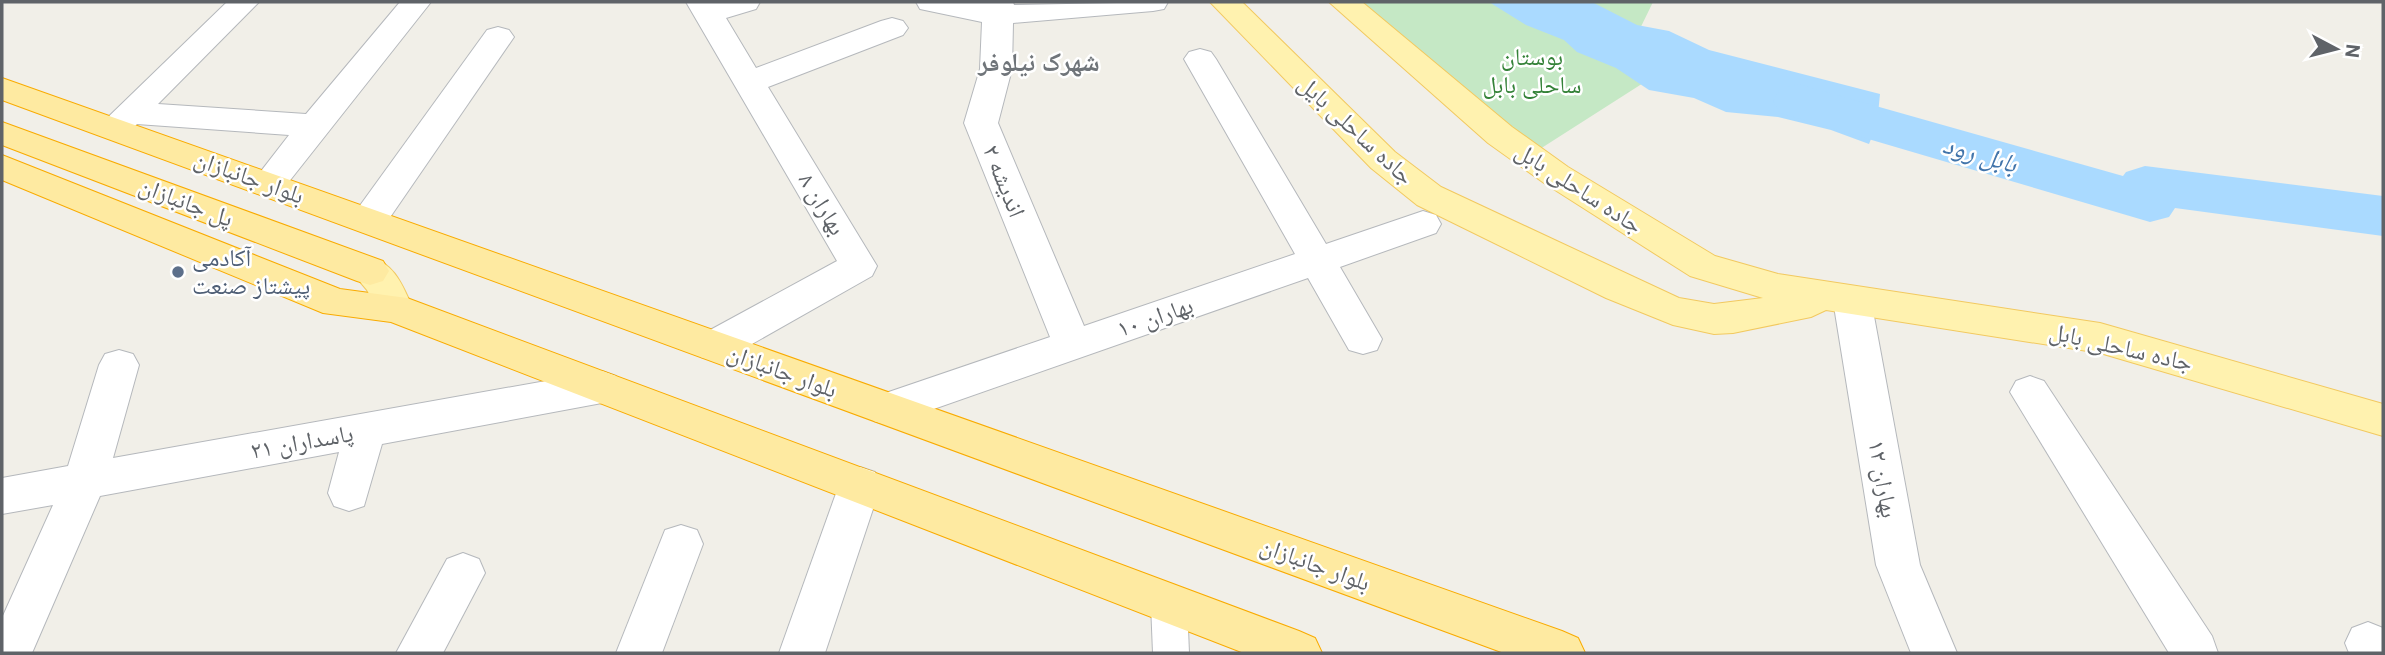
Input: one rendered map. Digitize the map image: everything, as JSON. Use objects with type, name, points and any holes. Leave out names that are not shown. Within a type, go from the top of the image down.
[{"type":"highway","name":"بلوار جانبازان","points":[[2,88],[122,120],[268,184],[1562,653]]},
{"type":"highway","name":"پل جانبازان","points":[[2,133],[370,271]]},
{"type":"highway","points":[[2,167],[336,303],[394,307],[1299,653]]},
{"type":"main road","name":"جاده ساحلی بایل","points":[[1225,2],[1407,181],[1429,196],[1619,288]]},
{"type":"main road","name":"جاده ساحلی بابل","points":[[1343,2],[1500,135],[1678,253],[1725,275],[1779,288],[2100,338],[2175,357],[2383,420]]},
{"type":"main road","points":[[370,271],[382,282],[394,307]]},
{"type":"main road","name":"جاده ساحلی بابل","points":[[1619,288],[1673,311],[1714,319],[1852,299]]},
{"type":"street","points":[[122,120],[244,2]]},
{"type":"street","points":[[268,184],[416,2]]},
{"type":"street","points":[[705,8],[745,2]]},
{"type":"street","points":[[931,2],[962,12],[997,8],[1153,2]]},
{"type":"street","name":"بهاران ۸","points":[[705,8],[859,266],[715,346]]},
{"type":"street","name":"اندیشه ۲","points":[[997,8],[996,69],[981,123],[1073,345]]},
{"type":"street","points":[[749,82],[892,28]]},
{"type":"street","points":[[369,220],[498,37]]},
{"type":"street","points":[[1200,59],[1363,339]]},
{"type":"street","points":[[122,120],[315,126]]},
{"type":"street","name":"بهاران ۱۰","points":[[888,409],[1423,224]]},
{"type":"street","name":"بهاران ۱۲","points":[[1852,299],[1898,565],[1934,653]]},
{"type":"street","points":[[9,653],[85,481],[119,365]]},
{"type":"street","name":"پاسداران ۲۱","points":[[2,496],[602,387]]},
{"type":"street","points":[[2030,392],[2194,652]]},
{"type":"street","points":[[349,493],[365,430]]},
{"type":"street","points":[[802,653],[860,485]]},
{"type":"street","points":[[639,653],[681,544]]},
{"type":"street","points":[[419,653],[463,573]]},
{"type":"street","points":[[1169,604],[1171,653]]},
{"type":"green space","name":"بوستان ساحلی بابل","points":[[1344,2],[1653,2],[1633,43],[1673,64],[1529,156],[1445,91]]},
{"type":"water","points":[[1489,2],[1592,2],[1637,25],[1669,31],[1709,50],[1880,94],[1877,124],[1869,144],[1831,130],[1778,117],[1726,112],[1694,98],[1649,90],[1616,68],[1577,52],[1564,40],[1526,25]]},
{"type":"waterway","name":"بابل رود","points":[[1798,101],[2150,203],[2145,185],[2383,216]]},
{"type":"place","name":"آکادمی پیشتاز صنعت","points":[[178,272]]},
{"type":"district","name":"شهرک نیلوفر","points":[[1039,62]]}]
